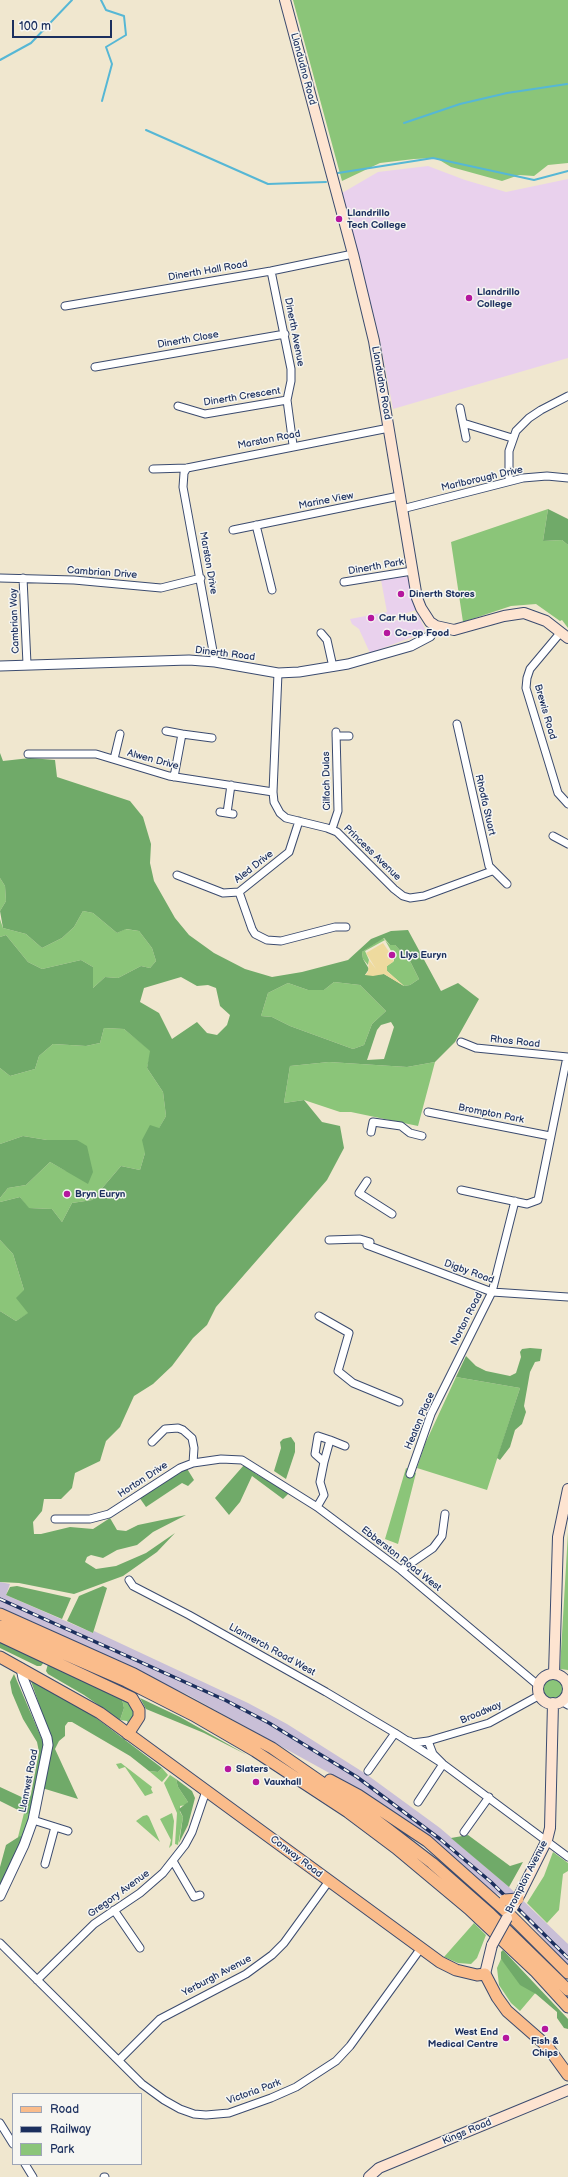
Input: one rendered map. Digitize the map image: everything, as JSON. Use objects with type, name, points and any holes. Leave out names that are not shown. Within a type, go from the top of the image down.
[{"type":"main road","name":"Llandudno Road","points":[[285,0],[353,254],[374,341],[416,598],[430,622],[436,626]]},
{"type":"main road","points":[[436,626],[454,630],[504,616],[524,613],[546,621],[564,635]]},
{"type":"main road","points":[[554,1674],[558,1537],[568,1489]]},
{"type":"main road","points":[[0,1614],[134,1674],[364,1799],[427,1841],[486,1892],[512,1905],[568,1973]]},
{"type":"main road","points":[[0,1626],[126,1681],[193,1716],[255,1751],[348,1812],[396,1848],[469,1910],[536,1972],[568,2007]]},
{"type":"main road","points":[[0,1636],[132,1698],[139,1710],[139,1717],[128,1734]]},
{"type":"main road","name":"Conway Road","points":[[0,1657],[82,1702],[421,1948],[456,1970],[477,1975],[485,1974]]},
{"type":"main road","points":[[554,1674],[567,1681],[567,1693],[561,1703],[545,1701],[539,1691],[545,1676],[554,1674]]},
{"type":"main road","name":"Brompton Avenue","points":[[485,1974],[492,1945],[547,1840],[550,1828],[552,1789],[561,1703]]},
{"type":"main road","points":[[272,1748],[363,1811],[432,1863],[490,1914],[568,1990]]},
{"type":"main road","points":[[485,1974],[507,2012],[547,2046],[568,2075]]},
{"type":"main road","name":"Kings Road","points":[[369,2177],[378,2168],[568,2090]]},
{"type":"street","name":"Dinerth Hall Road","points":[[66,306],[271,271],[353,254]]},
{"type":"street","name":"Dinerth Avenue","points":[[271,271],[291,369],[291,381],[287,400],[293,445]]},
{"type":"street","name":"Dinerth Close","points":[[95,366],[285,334]]},
{"type":"street","points":[[509,481],[509,450],[512,438],[529,418],[568,396]]},
{"type":"street","name":"Dinerth Crescent","points":[[178,406],[205,414],[287,400]]},
{"type":"street","points":[[460,408],[466,438]]},
{"type":"street","points":[[464,423],[512,438]]},
{"type":"street","name":"Marston Road","points":[[153,469],[187,468],[293,445],[389,428]]},
{"type":"street","name":"Marston Drive","points":[[187,468],[184,473],[184,487],[215,662]]},
{"type":"street","name":"Marlborough Drive","points":[[402,509],[509,481],[547,476],[568,478]]},
{"type":"street","name":"Marine View","points":[[233,530],[399,496]]},
{"type":"street","points":[[256,525],[272,590]]},
{"type":"street","name":"Dinerth Park","points":[[344,582],[412,571]]},
{"type":"street","name":"Cambrian Drive","points":[[0,578],[23,578],[161,588],[201,578]]},
{"type":"street","name":"Cambrian Way","points":[[23,578],[27,664]]},
{"type":"street","name":"Dinerth Road","points":[[0,666],[189,660],[215,662],[278,672],[333,667],[368,659],[411,646],[430,636],[436,626]]},
{"type":"street","points":[[319,632],[327,640],[333,667]]},
{"type":"street","name":"Brewis Road","points":[[564,635],[530,669],[526,688],[558,793],[568,804]]},
{"type":"street","name":"Princess Avenue","points":[[278,672],[273,792],[274,802],[286,818],[332,829],[343,837],[403,896],[410,898],[424,896],[492,871]]},
{"type":"street","name":"Rhodfa Stuart","points":[[457,724],[489,866],[492,871]]},
{"type":"street","points":[[166,730],[212,738]]},
{"type":"street","points":[[114,759],[120,734]]},
{"type":"street","points":[[174,777],[182,734]]},
{"type":"street","name":"Cilfach Dulas","points":[[332,829],[338,811],[336,734],[349,736]]},
{"type":"street","name":"Alwen Drive","points":[[28,754],[96,754],[174,777],[273,792]]},
{"type":"street","points":[[227,813],[232,785]]},
{"type":"street","name":"Aled Drive","points":[[177,876],[223,893],[239,892],[289,852],[299,821]]},
{"type":"street","points":[[553,836],[568,844]]},
{"type":"street","points":[[492,871],[507,884]]},
{"type":"street","points":[[239,892],[252,929],[255,934],[267,940],[281,941],[334,925],[346,927]]},
{"type":"street","name":"Rhos Road","points":[[461,1042],[476,1048],[567,1057]]},
{"type":"street","points":[[461,1190],[527,1204],[538,1200],[567,1057]]},
{"type":"street","name":"Brompton Park","points":[[428,1112],[550,1136]]},
{"type":"street","points":[[371,1132],[373,1122],[401,1126],[410,1133],[422,1136]]},
{"type":"street","points":[[367,1181],[359,1193],[392,1214]]},
{"type":"street","name":"Norton Road","points":[[450,1375],[492,1292],[515,1201]]},
{"type":"street","name":"Digby Road","points":[[329,1240],[360,1239],[369,1244],[492,1292],[568,1297]]},
{"type":"street","points":[[319,1316],[349,1333],[338,1371],[353,1383],[399,1402]]},
{"type":"street","name":"Heaton Place","points":[[410,1474],[421,1438],[450,1375]]},
{"type":"street","points":[[152,1442],[165,1429],[178,1428],[183,1430],[192,1438],[194,1448],[192,1463]]},
{"type":"street","points":[[324,1462],[315,1454],[318,1436],[345,1446]]},
{"type":"street","points":[[317,1507],[324,1495],[320,1482],[330,1440]]},
{"type":"street","name":"Horton Drive","points":[[55,1519],[90,1518],[109,1514],[175,1471],[192,1463],[221,1459],[242,1460]]},
{"type":"street","name":"Ebberston Road West","points":[[242,1460],[317,1507],[401,1570],[539,1691]]},
{"type":"street","points":[[401,1570],[433,1548],[442,1536],[445,1514]]},
{"type":"street","name":"Llannerch Road West","points":[[129,1580],[133,1586],[202,1622],[395,1733],[490,1797],[568,1857]]},
{"type":"street","name":"Llanrwst Road","points":[[0,1896],[24,1845],[33,1820],[48,1741],[23,1678],[21,1668]]},
{"type":"street","name":"Broadway","points":[[428,1741],[489,1723],[539,1691]]},
{"type":"street","points":[[368,1771],[395,1733]]},
{"type":"street","name":"Llannerch Road West","points":[[404,1739],[413,1743],[428,1741],[433,1754],[443,1764]]},
{"type":"street","points":[[418,1802],[443,1764]]},
{"type":"street","name":"Gregory Avenue","points":[[37,1980],[94,1924],[153,1883],[173,1861],[192,1832],[206,1791]]},
{"type":"street","points":[[464,1832],[490,1797]]},
{"type":"street","points":[[33,1820],[68,1831]]},
{"type":"street","points":[[45,1864],[55,1827]]},
{"type":"street","points":[[173,1861],[194,1897],[200,1895]]},
{"type":"street","name":"Yerburgh Avenue","points":[[119,2060],[160,2019],[246,1974],[272,1955],[284,1943],[329,1881]]},
{"type":"street","points":[[114,1910],[140,1948]]},
{"type":"street","name":"Victoria Park","points":[[0,1943],[142,2084],[164,2100],[194,2114],[229,2113],[250,2106],[296,2087],[336,2061],[350,2046],[421,1948]]},
{"type":"street","points":[[0,2123],[12,2142]]},
{"type":"street","points":[[26,2165],[33,2177]]},
{"type":"shaded area","name":"Llandrillo College","points":[[428,166],[465,180],[506,192],[568,179],[568,358],[393,409],[379,335],[342,193],[378,172]]},
{"type":"shaded area","points":[[406,576],[409,578],[416,610],[388,619],[389,623],[417,613],[425,629],[423,633],[370,653],[359,629],[352,624],[350,619],[387,612],[381,580]]},
{"type":"shaded area","points":[[0,1582],[10,1584],[6,1595],[93,1633],[94,1631],[248,1703],[287,1724],[366,1774],[440,1828],[509,1887],[568,1944],[568,1966],[525,1917],[503,1897],[495,1893],[424,1834],[371,1796],[188,1695],[0,1608]]},
{"type":"green space","points":[[293,0],[568,0],[568,163],[548,165],[534,176],[519,175],[502,181],[451,167],[436,158],[414,159],[380,163],[342,181]]},
{"type":"green space","points":[[548,509],[543,541],[562,540],[568,545],[568,628],[562,620],[560,621],[536,604],[511,606],[463,622],[451,542]]},
{"type":"green space","points":[[548,509],[568,519],[568,545],[562,540],[543,541]]},
{"type":"green space","points":[[0,753],[3,761],[30,758],[55,760],[57,777],[130,801],[143,817],[151,844],[150,863],[154,881],[175,918],[189,935],[214,953],[245,969],[272,977],[302,972],[348,960],[371,939],[391,931],[408,930],[441,991],[458,983],[479,999],[455,1042],[435,1062],[407,1067],[329,1062],[290,1066],[284,1103],[304,1100],[322,1122],[340,1126],[344,1148],[327,1180],[216,1307],[207,1325],[193,1338],[172,1366],[153,1384],[134,1396],[120,1427],[106,1441],[100,1461],[75,1473],[72,1488],[61,1499],[44,1499],[42,1511],[33,1522],[34,1534],[41,1534],[70,1527],[93,1529],[110,1518],[117,1530],[126,1531],[138,1525],[186,1515],[153,1532],[137,1545],[117,1550],[103,1558],[91,1555],[87,1557],[85,1562],[96,1569],[116,1566],[146,1553],[175,1533],[157,1552],[123,1576],[74,1594],[19,1583],[0,1582],[0,1311],[16,1321],[28,1313],[16,1298],[24,1290],[13,1254],[0,1240],[0,1202],[20,1197],[29,1208],[52,1209],[62,1222],[72,1203],[92,1200],[121,1166],[140,1170],[145,1153],[142,1140],[150,1125],[159,1128],[166,1116],[163,1092],[147,1068],[150,1051],[124,1029],[104,1028],[100,1043],[86,1046],[53,1044],[39,1056],[35,1069],[10,1076],[0,1068],[0,937],[6,935],[28,962],[42,969],[81,960],[93,967],[93,988],[105,977],[118,978],[141,966],[150,968],[156,961],[152,948],[139,931],[126,929],[117,933],[93,913],[83,911],[74,927],[62,938],[42,948],[26,934],[3,928],[0,911],[6,901],[5,886],[0,878]],"holes":[[[384,938],[390,945],[395,945],[410,961],[419,979],[410,985],[404,986],[384,974],[365,975],[369,969],[363,959],[362,952]],[[181,977],[197,986],[208,985],[216,988],[220,1006],[230,1015],[227,1025],[217,1035],[207,1033],[197,1022],[172,1039],[159,1013],[140,1002],[144,988]],[[334,982],[360,985],[386,1011],[372,1024],[364,1045],[353,1049],[290,1026],[272,1017],[261,1016],[268,993],[288,983],[308,990],[324,990]],[[391,1022],[394,1027],[384,1059],[367,1060],[377,1030],[381,1025]]]},
{"type":"green space","points":[[0,878],[5,886],[6,901],[0,911]]},
{"type":"green space","points":[[83,911],[93,913],[117,933],[125,929],[139,931],[152,948],[156,961],[150,968],[141,966],[118,978],[105,977],[93,988],[93,967],[81,960],[42,969],[28,962],[6,935],[0,937],[0,919],[3,928],[26,934],[42,948],[62,938],[74,927]]},
{"type":"green space","points":[[383,938],[385,940],[365,951],[369,960],[368,965],[363,959],[362,952]]},
{"type":"green space","points":[[385,940],[390,945],[395,945],[410,961],[419,979],[410,985],[404,986],[387,971],[387,966],[394,961],[394,956]]},
{"type":"green space","points":[[334,982],[360,985],[386,1011],[372,1024],[364,1045],[353,1049],[290,1026],[272,1017],[261,1016],[268,993],[288,983],[308,990],[324,990]]},
{"type":"green space","points":[[104,1028],[124,1029],[151,1051],[147,1068],[163,1092],[166,1116],[145,1153],[140,1170],[121,1166],[92,1200],[72,1203],[62,1222],[52,1209],[28,1208],[20,1197],[0,1202],[0,1198],[8,1188],[26,1185],[50,1162],[66,1171],[77,1140],[47,1140],[23,1136],[0,1144],[0,1068],[10,1076],[35,1069],[39,1056],[53,1044],[86,1046],[100,1043]]},
{"type":"green space","points":[[329,1062],[407,1067],[435,1062],[418,1126],[351,1112],[340,1112],[304,1100],[284,1103],[290,1066]]},
{"type":"green space","points":[[23,1136],[47,1140],[77,1140],[87,1146],[93,1172],[88,1184],[50,1162],[26,1185],[8,1188],[0,1198],[0,1144]]},
{"type":"green space","points":[[0,1240],[13,1254],[29,1313],[16,1321],[0,1311]]},
{"type":"green space","points":[[522,1349],[542,1349],[540,1361],[535,1362],[530,1372],[524,1406],[526,1412],[522,1424],[515,1430],[510,1447],[500,1460],[497,1458],[520,1388],[456,1377],[466,1356],[476,1366],[486,1371],[510,1376],[516,1373],[521,1357],[520,1352]]},
{"type":"green space","points":[[456,1377],[520,1388],[487,1490],[417,1468],[425,1444]]},
{"type":"green space","points":[[291,1437],[295,1443],[295,1452],[286,1479],[274,1471],[281,1448],[280,1442],[283,1439]]},
{"type":"green space","points":[[244,1465],[256,1474],[289,1493],[283,1499],[252,1476],[240,1502],[229,1515],[215,1498]]},
{"type":"green space","points":[[186,1467],[194,1480],[188,1486],[182,1483],[146,1507],[139,1497]]},
{"type":"green space","points":[[406,1468],[416,1473],[398,1544],[385,1539]]},
{"type":"green space","points":[[568,1532],[568,1670],[560,1669]]},
{"type":"green space","points":[[17,1586],[71,1598],[62,1619],[6,1595],[10,1587]]},
{"type":"green space","points":[[103,1586],[107,1588],[93,1633],[67,1621],[79,1596]]},
{"type":"green space","points":[[0,1642],[44,1662],[41,1666],[37,1666],[0,1648]]},
{"type":"green space","points":[[48,1664],[122,1699],[124,1708],[120,1720],[84,1695],[48,1674],[46,1671]]},
{"type":"green space","points":[[14,1674],[44,1744],[31,1813],[26,1814],[0,1801],[0,1787],[28,1800],[31,1794],[39,1752],[37,1742],[23,1719],[12,1693],[10,1682]]},
{"type":"green space","points":[[549,1679],[557,1679],[563,1685],[563,1693],[557,1699],[549,1699],[543,1693],[543,1685]]},
{"type":"green space","points":[[31,1681],[79,1705],[162,1768],[158,1772],[149,1771],[130,1756],[72,1722],[68,1722],[65,1726],[65,1736],[59,1741],[55,1749],[78,1799],[42,1788],[51,1739]]},
{"type":"green space","points":[[140,1698],[180,1717],[247,1755],[204,1733],[146,1709]]},
{"type":"green space","points":[[122,1699],[131,1702],[135,1715],[128,1723],[127,1721],[120,1720],[124,1708]]},
{"type":"green space","points":[[121,1763],[152,1787],[151,1789],[153,1793],[145,1796],[125,1767],[119,1769],[116,1764]]},
{"type":"green space","points":[[162,1768],[168,1775],[162,1782],[149,1771],[158,1772]]},
{"type":"green space","points":[[170,1775],[176,1779],[178,1787],[188,1802],[186,1805],[180,1806],[180,1812],[183,1817],[178,1845],[175,1844],[177,1813],[164,1783]]},
{"type":"green space","points":[[176,1779],[192,1791],[195,1798],[188,1825],[179,1843],[183,1817],[179,1809],[188,1802],[178,1787]]},
{"type":"green space","points":[[24,1813],[31,1813],[24,1838],[18,1837]]},
{"type":"green space","points":[[172,1813],[174,1821],[172,1845],[169,1848],[171,1840],[160,1819]]},
{"type":"green space","points":[[147,1815],[149,1817],[160,1842],[136,1821]]},
{"type":"green space","points":[[468,1835],[510,1866],[523,1862],[509,1887],[451,1838]]},
{"type":"green space","points":[[20,1836],[24,1838],[0,1891],[0,1867],[6,1845]]},
{"type":"green space","points":[[553,1852],[568,1863],[568,1871],[563,1874],[559,1910],[547,1923],[527,1903],[544,1876]]},
{"type":"green space","points":[[474,1923],[486,1935],[477,1958],[471,1964],[458,1963],[444,1957]]},
{"type":"green space","points":[[503,1950],[568,2019],[568,2029],[564,2028],[557,2018],[557,2012],[536,1994],[520,1985],[501,1959],[501,1952]]},
{"type":"green space","points":[[501,1959],[537,1991],[520,2011],[511,2003],[499,1985],[497,1968]]},
{"type":"sand","points":[[383,943],[394,959],[393,962],[387,966],[387,971],[404,986],[384,974],[373,976],[365,975],[368,972],[369,960],[376,969],[366,953]]},
{"type":"waterway","points":[[0,60],[31,43],[72,0]]},
{"type":"waterway","points":[[101,0],[106,10],[124,16],[126,35],[106,47],[112,64],[102,101]]},
{"type":"waterway","points":[[404,123],[460,104],[507,93],[567,84]]},
{"type":"waterway","points":[[146,130],[268,184],[326,182]]},
{"type":"waterway","points":[[338,173],[433,158],[534,180],[568,171]]},
{"type":"railway","points":[[0,1599],[225,1700],[269,1723],[357,1777],[440,1839],[491,1882],[568,1958]]},
{"type":"place","name":"Llandrillo Tech College","points":[[339,219]]},
{"type":"place","name":"Llandrillo College","points":[[469,298]]},
{"type":"place","name":"Dinerth Stores","points":[[401,594]]},
{"type":"place","name":"Car Hub","points":[[371,618]]},
{"type":"place","name":"Co-op Food","points":[[387,633]]},
{"type":"place","name":"Llys Euryn","points":[[392,955]]},
{"type":"place","name":"Bryn Euryn","points":[[67,1194]]},
{"type":"place","name":"Slaters","points":[[228,1769]]},
{"type":"place","name":"Vauxhall","points":[[256,1782]]},
{"type":"place","name":"Fish & Chips","points":[[545,2029]]},
{"type":"place","name":"West End Medical Centre","points":[[506,2038]]}]
